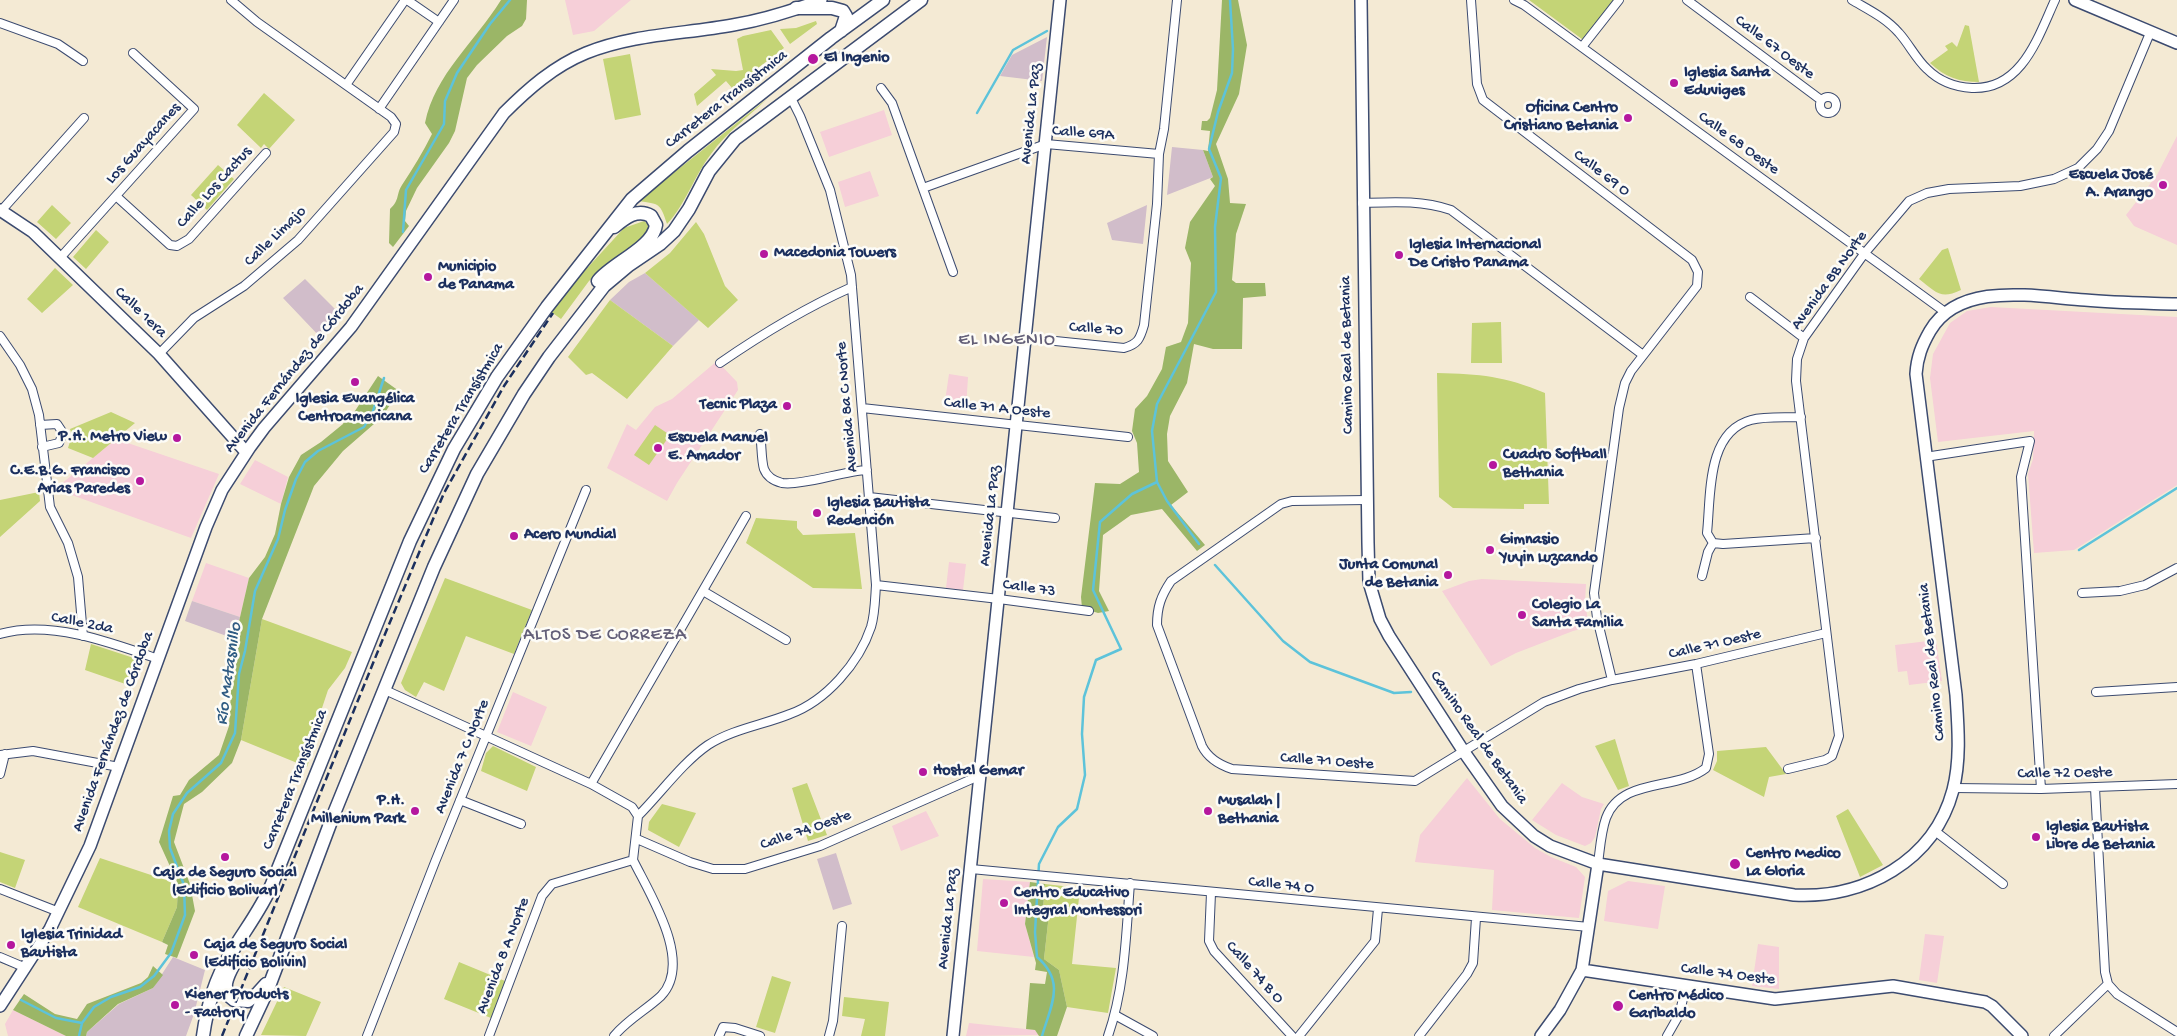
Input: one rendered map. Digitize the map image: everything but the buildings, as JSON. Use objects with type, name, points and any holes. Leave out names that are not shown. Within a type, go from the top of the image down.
[{"type":"main road","name":"Carretera Transístmica","points":[[202,1033],[208,1005],[217,980],[230,955],[258,912],[272,884],[410,541],[438,480],[497,377],[547,307],[632,199],[668,167],[883,0]]},
{"type":"main road","points":[[246,1036],[275,972],[332,820],[434,567],[478,474],[524,394],[548,357],[604,286],[629,265],[660,244],[674,230],[689,209],[708,171],[735,139],[790,96],[921,0]]},
{"type":"main road","points":[[796,8],[832,8],[843,10],[846,16],[841,31]]},
{"type":"main road","points":[[575,322],[605,274],[651,238],[656,228],[654,220],[646,213],[634,214],[598,240]]},
{"type":"main road","points":[[258,912],[227,978],[227,993],[236,1001],[248,1001],[257,994],[275,972]]},
{"type":"street","points":[[231,0],[256,22],[379,108],[454,0]]},
{"type":"street","points":[[346,85],[406,0],[439,22]]},
{"type":"street","name":"Avenida Fernández de Córdoba","points":[[0,1006],[26,968],[59,912],[90,846],[209,520],[222,490],[264,428],[352,327],[504,113],[530,88],[561,65],[587,52],[617,43],[649,37],[733,25],[821,0]]},
{"type":"street","name":"Avenida La Paz","points":[[953,1036],[1060,0]]},
{"type":"street","points":[[1159,154],[1164,128],[1177,0]]},
{"type":"street","name":"Camino Real de Betania","points":[[1361,0],[1362,203],[1369,582],[1380,619],[1464,752],[1502,806],[1534,836],[1550,846],[1598,864],[1794,895],[1816,896],[1868,885],[1897,869],[1913,856],[1935,831],[1949,805],[1954,788],[1958,737],[1956,695],[1916,374],[1917,360],[1922,345],[1945,312],[1968,300],[1989,296],[2177,304]]},
{"type":"street","name":"Calle 69 O","points":[[1471,0],[1476,77],[1483,100],[1692,260],[1696,266],[1697,286],[1643,355],[1624,383],[1594,594],[1597,618],[1612,680]]},
{"type":"street","name":"Calle 68 Oeste","points":[[1514,0],[1524,5],[1945,312]]},
{"type":"street","points":[[1582,47],[1618,0]]},
{"type":"street","name":"Calle 67 Oeste","points":[[1688,0],[1821,100]]},
{"type":"street","points":[[1852,0],[1878,14],[1899,33],[1926,68],[1938,78],[1962,87],[1980,88],[1997,84],[2013,75],[2024,63],[2056,0]]},
{"type":"street","points":[[2075,0],[2177,43]]},
{"type":"street","points":[[0,23],[58,44],[83,61]]},
{"type":"street","name":"Avenida 8B Norte","points":[[1788,769],[1825,760],[1832,756],[1838,743],[1795,367],[1804,338],[1864,254],[1909,202],[1927,193],[1949,189],[2020,186],[2054,179],[2078,168],[2097,149],[2109,131],[2150,33]]},
{"type":"street","name":"Los Guayacanes","points":[[60,258],[194,109],[133,54]]},
{"type":"street","points":[[881,88],[892,104],[954,272]]},
{"type":"street","name":"Avenida 8a C Norte","points":[[638,816],[697,754],[709,744],[807,706],[838,680],[863,645],[871,626],[876,585],[852,287],[837,212],[830,190],[790,96]]},
{"type":"street","name":"Calle Limajo","points":[[159,354],[194,318],[244,286],[298,240],[394,132],[396,124],[379,108]]},
{"type":"street","points":[[0,211],[84,118]]},
{"type":"street","name":"Calle 69A","points":[[923,188],[1046,144],[1159,154]]},
{"type":"street","name":"Calle Los Cactus","points":[[116,196],[170,245],[177,246],[188,239],[266,153]]},
{"type":"street","name":"Calle 70","points":[[1026,338],[1124,348],[1134,345],[1140,339],[1144,326],[1157,204],[1159,154]]},
{"type":"street","points":[[1362,203],[1411,202],[1432,204],[1451,210],[1643,355]]},
{"type":"street","name":"Calle 1era","points":[[0,211],[18,220],[33,232],[159,354],[246,452]]},
{"type":"street","points":[[720,363],[811,306],[852,287]]},
{"type":"street","points":[[1750,297],[1804,338]]},
{"type":"street","points":[[0,336],[20,365],[32,389],[40,425],[50,507],[68,543],[78,577],[82,636]]},
{"type":"street","name":"Calle 71 A Oeste","points":[[862,408],[1128,437]]},
{"type":"street","points":[[1713,543],[1707,533],[1715,459],[1727,434],[1738,425],[1752,419],[1801,417]]},
{"type":"street","points":[[40,425],[57,424],[63,433],[59,443],[42,447]]},
{"type":"street","points":[[760,434],[764,469],[770,478],[782,483],[793,483],[852,471],[867,470]]},
{"type":"street","points":[[1925,457],[2030,442],[2021,477],[2041,789]]},
{"type":"street","name":"Avenida 7 C Norte","points":[[367,1036],[460,800],[586,490]]},
{"type":"street","points":[[869,497],[1055,518]]},
{"type":"street","name":"Calle 71 Oeste","points":[[1367,500],[1292,501],[1282,504],[1171,581],[1157,607],[1156,625],[1202,746],[1206,754],[1232,769],[1415,781],[1544,702],[1579,689],[1826,633]]},
{"type":"street","points":[[591,784],[746,516]]},
{"type":"street","points":[[1713,543],[1724,544],[1816,538]]},
{"type":"street","points":[[1702,576],[1708,552],[1713,543]]},
{"type":"street","points":[[2082,592],[2120,591],[2145,585],[2177,568]]},
{"type":"street","name":"Calle 73","points":[[876,585],[1089,611]]},
{"type":"street","points":[[703,591],[786,640]]},
{"type":"street","name":"Calle 2da","points":[[0,634],[16,629],[46,630],[104,640],[158,659]]},
{"type":"street","points":[[1541,1036],[1560,1010],[1582,970],[1606,819],[1614,802],[1627,794],[1647,787],[1695,776],[1706,768],[1709,754],[1696,664]]},
{"type":"street","points":[[2096,692],[2177,688]]},
{"type":"street","points":[[385,690],[591,784],[632,807],[638,816],[634,860],[670,937],[673,959],[672,969],[662,995],[621,1028],[614,1036]]},
{"type":"street","points":[[0,774],[3,754],[33,751],[119,767]]},
{"type":"street","name":"Calle 74 Oeste","points":[[637,839],[690,862],[713,869],[745,869],[820,846],[981,775]]},
{"type":"street","name":"Calle 72 Oeste","points":[[1954,788],[2041,789],[2177,784]]},
{"type":"street","points":[[2095,788],[2105,972],[2108,984],[2117,994],[2177,1032]]},
{"type":"street","points":[[460,800],[520,824]]},
{"type":"street","points":[[1935,831],[2004,884]]},
{"type":"street","name":"Avenida 8 A Norte","points":[[489,1036],[542,896],[552,884],[634,860]]},
{"type":"street","name":"Calle 74 O","points":[[971,870],[1044,875],[1378,909],[1589,927]]},
{"type":"street","points":[[1108,1036],[1115,1015],[1124,965],[1130,884]]},
{"type":"street","points":[[0,888],[59,912]]},
{"type":"street","name":"Calle 74 B O","points":[[1211,893],[1209,941],[1214,951],[1292,1036]]},
{"type":"street","points":[[1300,1036],[1375,942],[1378,909]]},
{"type":"street","points":[[1419,1036],[1468,974],[1473,963],[1476,918]]},
{"type":"street","points":[[829,1036],[833,1021],[842,926]]},
{"type":"street","points":[[0,957],[26,968]]},
{"type":"street","name":"Calle 74 Oeste","points":[[1582,970],[1775,999],[1893,986],[1985,1002],[1992,1006],[2022,1036]]},
{"type":"street","points":[[2054,1036],[2108,984]]},
{"type":"street","points":[[1667,1036],[1679,1015],[1686,987]]},
{"type":"street","points":[[1115,1015],[1154,1036]]},
{"type":"street","points":[[718,1036],[723,1026],[760,1036]]},
{"type":"shaded area","points":[[565,0],[631,0],[594,31],[573,35]]},
{"type":"shaded area","points":[[1047,37],[1042,81],[1000,76],[1012,55]]},
{"type":"shaded area","points":[[884,110],[892,135],[829,157],[820,132]]},
{"type":"shaded area","name":"Escuela José A. Arango","points":[[2177,136],[2177,245],[2134,226],[2126,215],[2157,175]]},
{"type":"shaded area","points":[[1172,147],[1203,150],[1213,177],[1167,195]]},
{"type":"shaded area","points":[[870,171],[879,196],[845,207],[838,182]]},
{"type":"shaded area","points":[[1147,205],[1143,244],[1112,240],[1107,223]]},
{"type":"shaded area","points":[[645,273],[699,320],[673,346],[610,300],[629,282]]},
{"type":"shaded area","points":[[305,279],[342,316],[321,338],[283,298]]},
{"type":"shaded area","points":[[1991,307],[2177,317],[2177,485],[2074,550],[2034,553],[2028,474],[2033,459],[2034,431],[1938,442],[1930,378],[1933,354],[1950,323],[1967,311]]},
{"type":"shaded area","name":"Escuela Manuel E. Amador","points":[[717,361],[737,382],[738,390],[667,501],[607,468],[627,424],[636,430],[655,407],[672,399]]},
{"type":"shaded area","points":[[949,374],[968,377],[966,409],[944,408]]},
{"type":"shaded area","name":"C.E.B.G. Francisco Arias Paredes","points":[[116,439],[219,474],[191,538],[55,489]]},
{"type":"shaded area","points":[[255,460],[288,477],[281,504],[240,484]]},
{"type":"shaded area","points":[[949,562],[966,564],[963,590],[946,588]]},
{"type":"shaded area","points":[[206,563],[249,578],[240,617],[192,601]]},
{"type":"shaded area","name":"Colegio La Santa Familia","points":[[1482,579],[1586,584],[1585,602],[1589,627],[1573,631],[1516,653],[1491,666],[1442,591],[1469,581]]},
{"type":"shaded area","points":[[192,601],[240,617],[235,639],[185,621]]},
{"type":"shaded area","points":[[1936,640],[1942,681],[1909,685],[1907,671],[1898,672],[1895,645]]},
{"type":"shaded area","points":[[513,692],[547,707],[531,746],[497,732]]},
{"type":"shaded area","points":[[1467,778],[1500,819],[1535,848],[1576,867],[1585,877],[1579,918],[1492,910],[1494,870],[1415,862],[1420,835]]},
{"type":"shaded area","points":[[1562,783],[1582,797],[1604,804],[1601,809],[1595,837],[1591,843],[1585,846],[1556,835],[1532,820]]},
{"type":"shaded area","points":[[926,811],[939,836],[901,851],[892,826]]},
{"type":"shaded area","points":[[836,853],[852,904],[833,910],[817,859]]},
{"type":"shaded area","name":"Centro Educativo Integral Montessori","points":[[983,879],[1030,882],[1025,924],[1034,957],[977,951]]},
{"type":"shaded area","points":[[1628,881],[1665,886],[1658,929],[1604,921],[1608,891]]},
{"type":"shaded area","points":[[1925,934],[1944,936],[1937,983],[1919,980]]},
{"type":"shaded area","points":[[1758,944],[1779,947],[1779,989],[1752,986]]},
{"type":"shaded area","name":"Kiener Products - Factory","points":[[173,957],[205,970],[194,1014],[186,1036],[86,1036],[87,1032],[119,1004],[153,988]]},
{"type":"shaded area","points":[[13,1010],[66,1036],[8,1036],[5,1024]]},
{"type":"shaded area","points":[[969,1023],[1035,1030],[1039,1035],[966,1036]]},
{"type":"green space","points":[[501,0],[527,0],[526,19],[522,26],[507,36],[477,65],[467,78],[455,131],[449,143],[417,188],[406,211],[405,221],[409,226],[393,247],[389,243],[390,209],[395,203],[400,188],[432,134],[425,123],[430,105],[437,89],[457,59]]},
{"type":"green space","points":[[1222,0],[1238,0],[1247,45],[1239,94],[1216,144],[1228,179],[1230,203],[1246,204],[1236,234],[1232,280],[1236,283],[1265,283],[1266,296],[1243,298],[1242,349],[1213,349],[1194,344],[1187,383],[1170,416],[1167,434],[1168,461],[1188,492],[1171,505],[1205,545],[1197,551],[1162,509],[1131,515],[1103,535],[1099,591],[1109,611],[1098,613],[1082,608],[1081,597],[1095,483],[1120,484],[1139,472],[1137,443],[1132,431],[1135,409],[1147,396],[1162,369],[1166,347],[1181,342],[1188,323],[1191,263],[1185,248],[1190,222],[1215,186],[1210,179],[1213,177],[1203,150],[1208,151],[1210,131],[1201,130],[1202,121],[1207,121],[1210,118],[1217,90]]},
{"type":"green space","points":[[1529,0],[1619,0],[1586,42]]},
{"type":"green space","points":[[816,21],[817,24],[790,44],[780,29],[796,28]]},
{"type":"green space","points":[[1965,25],[1969,26],[1979,82],[1953,78],[1941,72],[1930,63],[1948,50],[1945,46],[1952,42],[1957,47]]},
{"type":"green space","points":[[771,30],[784,48],[732,88],[726,81],[697,106],[694,94],[716,75],[711,69],[743,70],[737,39]]},
{"type":"green space","points":[[630,54],[641,115],[615,120],[603,59]]},
{"type":"green space","points":[[264,93],[295,120],[269,149],[264,144],[261,148],[237,125]]},
{"type":"green space","points":[[767,99],[717,146],[674,216],[667,224],[661,208],[655,204],[638,201]]},
{"type":"green space","points":[[218,165],[234,179],[207,210],[191,195]]},
{"type":"green space","points":[[52,205],[71,223],[56,239],[37,222]]},
{"type":"green space","points":[[644,221],[651,226],[648,235],[589,281],[561,319],[550,311],[624,228]]},
{"type":"green space","points":[[696,222],[704,234],[725,286],[738,300],[708,328],[645,273],[670,253]]},
{"type":"green space","points":[[96,230],[109,242],[86,269],[73,257]]},
{"type":"green space","points":[[1948,248],[1961,290],[1943,294],[1934,291],[1919,279],[1942,250]]},
{"type":"green space","points":[[55,268],[73,285],[42,313],[27,299]]},
{"type":"green space","points":[[610,300],[673,346],[627,399],[592,373],[586,375],[568,357]]},
{"type":"green space","points":[[1501,322],[1502,363],[1471,363],[1472,323]]},
{"type":"green space","name":"Cuadro Softball Bethania","points":[[1437,373],[1467,374],[1504,379],[1545,393],[1549,504],[1524,504],[1524,509],[1453,508],[1439,497]]},
{"type":"green space","points":[[378,376],[399,391],[382,417],[343,451],[314,486],[262,619],[241,740],[232,763],[202,792],[184,804],[174,842],[190,884],[195,911],[177,958],[165,954],[168,945],[162,942],[177,907],[178,884],[159,842],[173,796],[180,795],[189,780],[219,755],[229,726],[232,675],[238,658],[235,639],[249,578],[265,557],[275,534],[289,477],[301,455],[343,424],[346,417],[351,417]]},
{"type":"green space","points":[[111,412],[135,423],[93,458],[68,448],[72,435],[70,429]]},
{"type":"green space","points":[[655,425],[670,435],[649,465],[634,455]]},
{"type":"green space","points":[[39,492],[40,501],[0,537],[0,500]]},
{"type":"green space","points":[[756,518],[797,521],[797,528],[803,535],[855,533],[862,589],[813,588],[746,543]]},
{"type":"green space","points":[[445,578],[532,610],[514,654],[466,636],[444,691],[424,682],[416,697],[405,690],[401,683]]},
{"type":"green space","points":[[262,619],[352,652],[345,668],[328,690],[318,720],[314,747],[307,767],[241,740]]},
{"type":"green space","points":[[91,644],[143,661],[134,687],[85,670]]},
{"type":"green space","points":[[1615,739],[1629,786],[1618,790],[1595,746]]},
{"type":"green space","points":[[493,746],[536,767],[527,791],[481,771],[486,753]]},
{"type":"green space","points":[[1766,747],[1786,774],[1769,777],[1764,797],[1713,770],[1717,761],[1717,751]]},
{"type":"green space","points":[[807,783],[827,835],[808,841],[792,788]]},
{"type":"green space","points":[[662,804],[696,813],[679,847],[648,830],[649,822]]},
{"type":"green space","points":[[1848,809],[1883,865],[1860,877],[1836,816]]},
{"type":"green space","points":[[0,852],[25,860],[15,888],[0,882]]},
{"type":"green space","points":[[100,858],[178,884],[177,907],[162,942],[78,907]]},
{"type":"green space","points":[[1030,882],[1045,884],[1043,909],[1049,914],[1044,959],[1059,970],[1067,1007],[1057,1036],[1039,1036],[1035,1030],[1026,1029],[1030,983],[1045,984],[1047,972],[1035,970],[1036,963],[1025,924]]},
{"type":"green space","points":[[1045,884],[1080,888],[1072,964],[1116,968],[1108,1013],[1067,1007],[1059,970],[1044,959],[1049,914],[1043,909]]},
{"type":"green space","points":[[459,962],[505,981],[491,1018],[444,999]]},
{"type":"green space","points":[[153,966],[163,975],[153,988],[118,1004],[87,1032],[86,1036],[66,1036],[13,1010],[24,994],[55,1014],[77,1019],[87,1004],[141,983],[148,977]]},
{"type":"green space","points":[[772,976],[791,982],[775,1033],[756,1027]]},
{"type":"green space","points":[[284,987],[321,1002],[306,1036],[261,1035]]},
{"type":"green space","points":[[844,997],[889,1002],[885,1036],[861,1036],[865,1019],[842,1016]]},
{"type":"waterway","name":"Río Matasnillo","points":[[403,232],[406,190],[444,124],[445,101],[457,73],[490,24],[510,0]]},
{"type":"waterway","points":[[1042,1036],[1052,1004],[1054,985],[1046,966],[1037,957],[1035,932],[1039,864],[1058,827],[1077,809],[1085,775],[1082,734],[1084,697],[1096,660],[1121,649],[1093,590],[1100,522],[1132,494],[1157,482],[1152,431],[1157,404],[1216,292],[1215,227],[1221,178],[1209,149],[1218,112],[1232,73],[1233,49],[1230,0]]},
{"type":"waterway","points":[[977,113],[1013,50],[1047,31]]},
{"type":"waterway","name":"Río Matasnillo","points":[[79,1036],[82,1023],[94,1007],[111,997],[140,987],[154,976],[171,953],[185,915],[184,885],[170,848],[169,831],[173,814],[187,793],[221,763],[235,733],[239,674],[245,651],[255,591],[278,539],[285,510],[296,479],[305,462],[318,451],[364,427],[373,411],[384,378]]},
{"type":"waterway","points":[[1157,482],[1167,501],[1199,544]]},
{"type":"waterway","points":[[2079,550],[2177,488]]},
{"type":"waterway","points":[[1215,565],[1283,641],[1310,662],[1394,693],[1411,692]]},
{"type":"waterway","points":[[21,1000],[56,1018],[82,1023]]},
{"type":"railway","points":[[222,1036],[444,493],[504,386],[553,313]]},
{"type":"place","name":"El Ingenio","points":[[813,59]]},
{"type":"place","name":"Iglesia Santa Eduviges","points":[[1674,83]]},
{"type":"place","name":"Oficina Centro Cristiano Betania","points":[[1628,118]]},
{"type":"place","name":"Escuela José A. Arango","points":[[2163,185]]},
{"type":"place","name":"Macedonia Towers","points":[[764,254]]},
{"type":"place","name":"Iglesia Internacional De Cristo Panama","points":[[1399,255]]},
{"type":"place","name":"Municipio de Panama","points":[[428,277]]},
{"type":"place","name":"Iglesia Evangélica Centroamericana","points":[[355,382]]},
{"type":"place","name":"Tecnic Plaza","points":[[787,406]]},
{"type":"place","name":"P.H. Metro View","points":[[177,438]]},
{"type":"place","name":"Escuela Manuel E. Amador","points":[[658,448]]},
{"type":"place","name":"Cuadro Softball Bethania","points":[[1493,465]]},
{"type":"place","name":"C.E.B.G. Francisco Arias Paredes","points":[[140,481]]},
{"type":"place","name":"Iglesia Bautista Redención","points":[[817,513]]},
{"type":"place","name":"Acero Mundial","points":[[514,536]]},
{"type":"place","name":"Gimnasio Yuyin Luzcando","points":[[1490,550]]},
{"type":"place","name":"Junta Comunal de Betania","points":[[1448,575]]},
{"type":"place","name":"Colegio La Santa Familia","points":[[1522,615]]},
{"type":"place","name":"Hostal Gemar","points":[[923,772]]},
{"type":"place","name":"P.H. Millenium Park","points":[[415,811]]},
{"type":"place","name":"Musalah | Bethania","points":[[1208,811]]},
{"type":"place","name":"Iglesia Bautista Libre de Betania","points":[[2036,837]]},
{"type":"place","name":"Caja de Seguro Social (Edificio Bolivar)","points":[[225,857]]},
{"type":"place","name":"Centro Medico La Gloria","points":[[1735,864]]},
{"type":"place","name":"Centro Educativo Integral Montessori","points":[[1004,903]]},
{"type":"place","name":"Iglesia Trinidad Bautista","points":[[11,945]]},
{"type":"place","name":"Caja de Seguro Social (Edificio Bolivin)","points":[[194,955]]},
{"type":"place","name":"Kiener Products - Factory","points":[[175,1005]]},
{"type":"place","name":"Centro Médico Garibaldo","points":[[1618,1006]]},
{"type":"district","name":"EL INGENIO","points":[[1007,341]]},
{"type":"district","name":"ALTOS DE CORREZA","points":[[605,636]]}]
